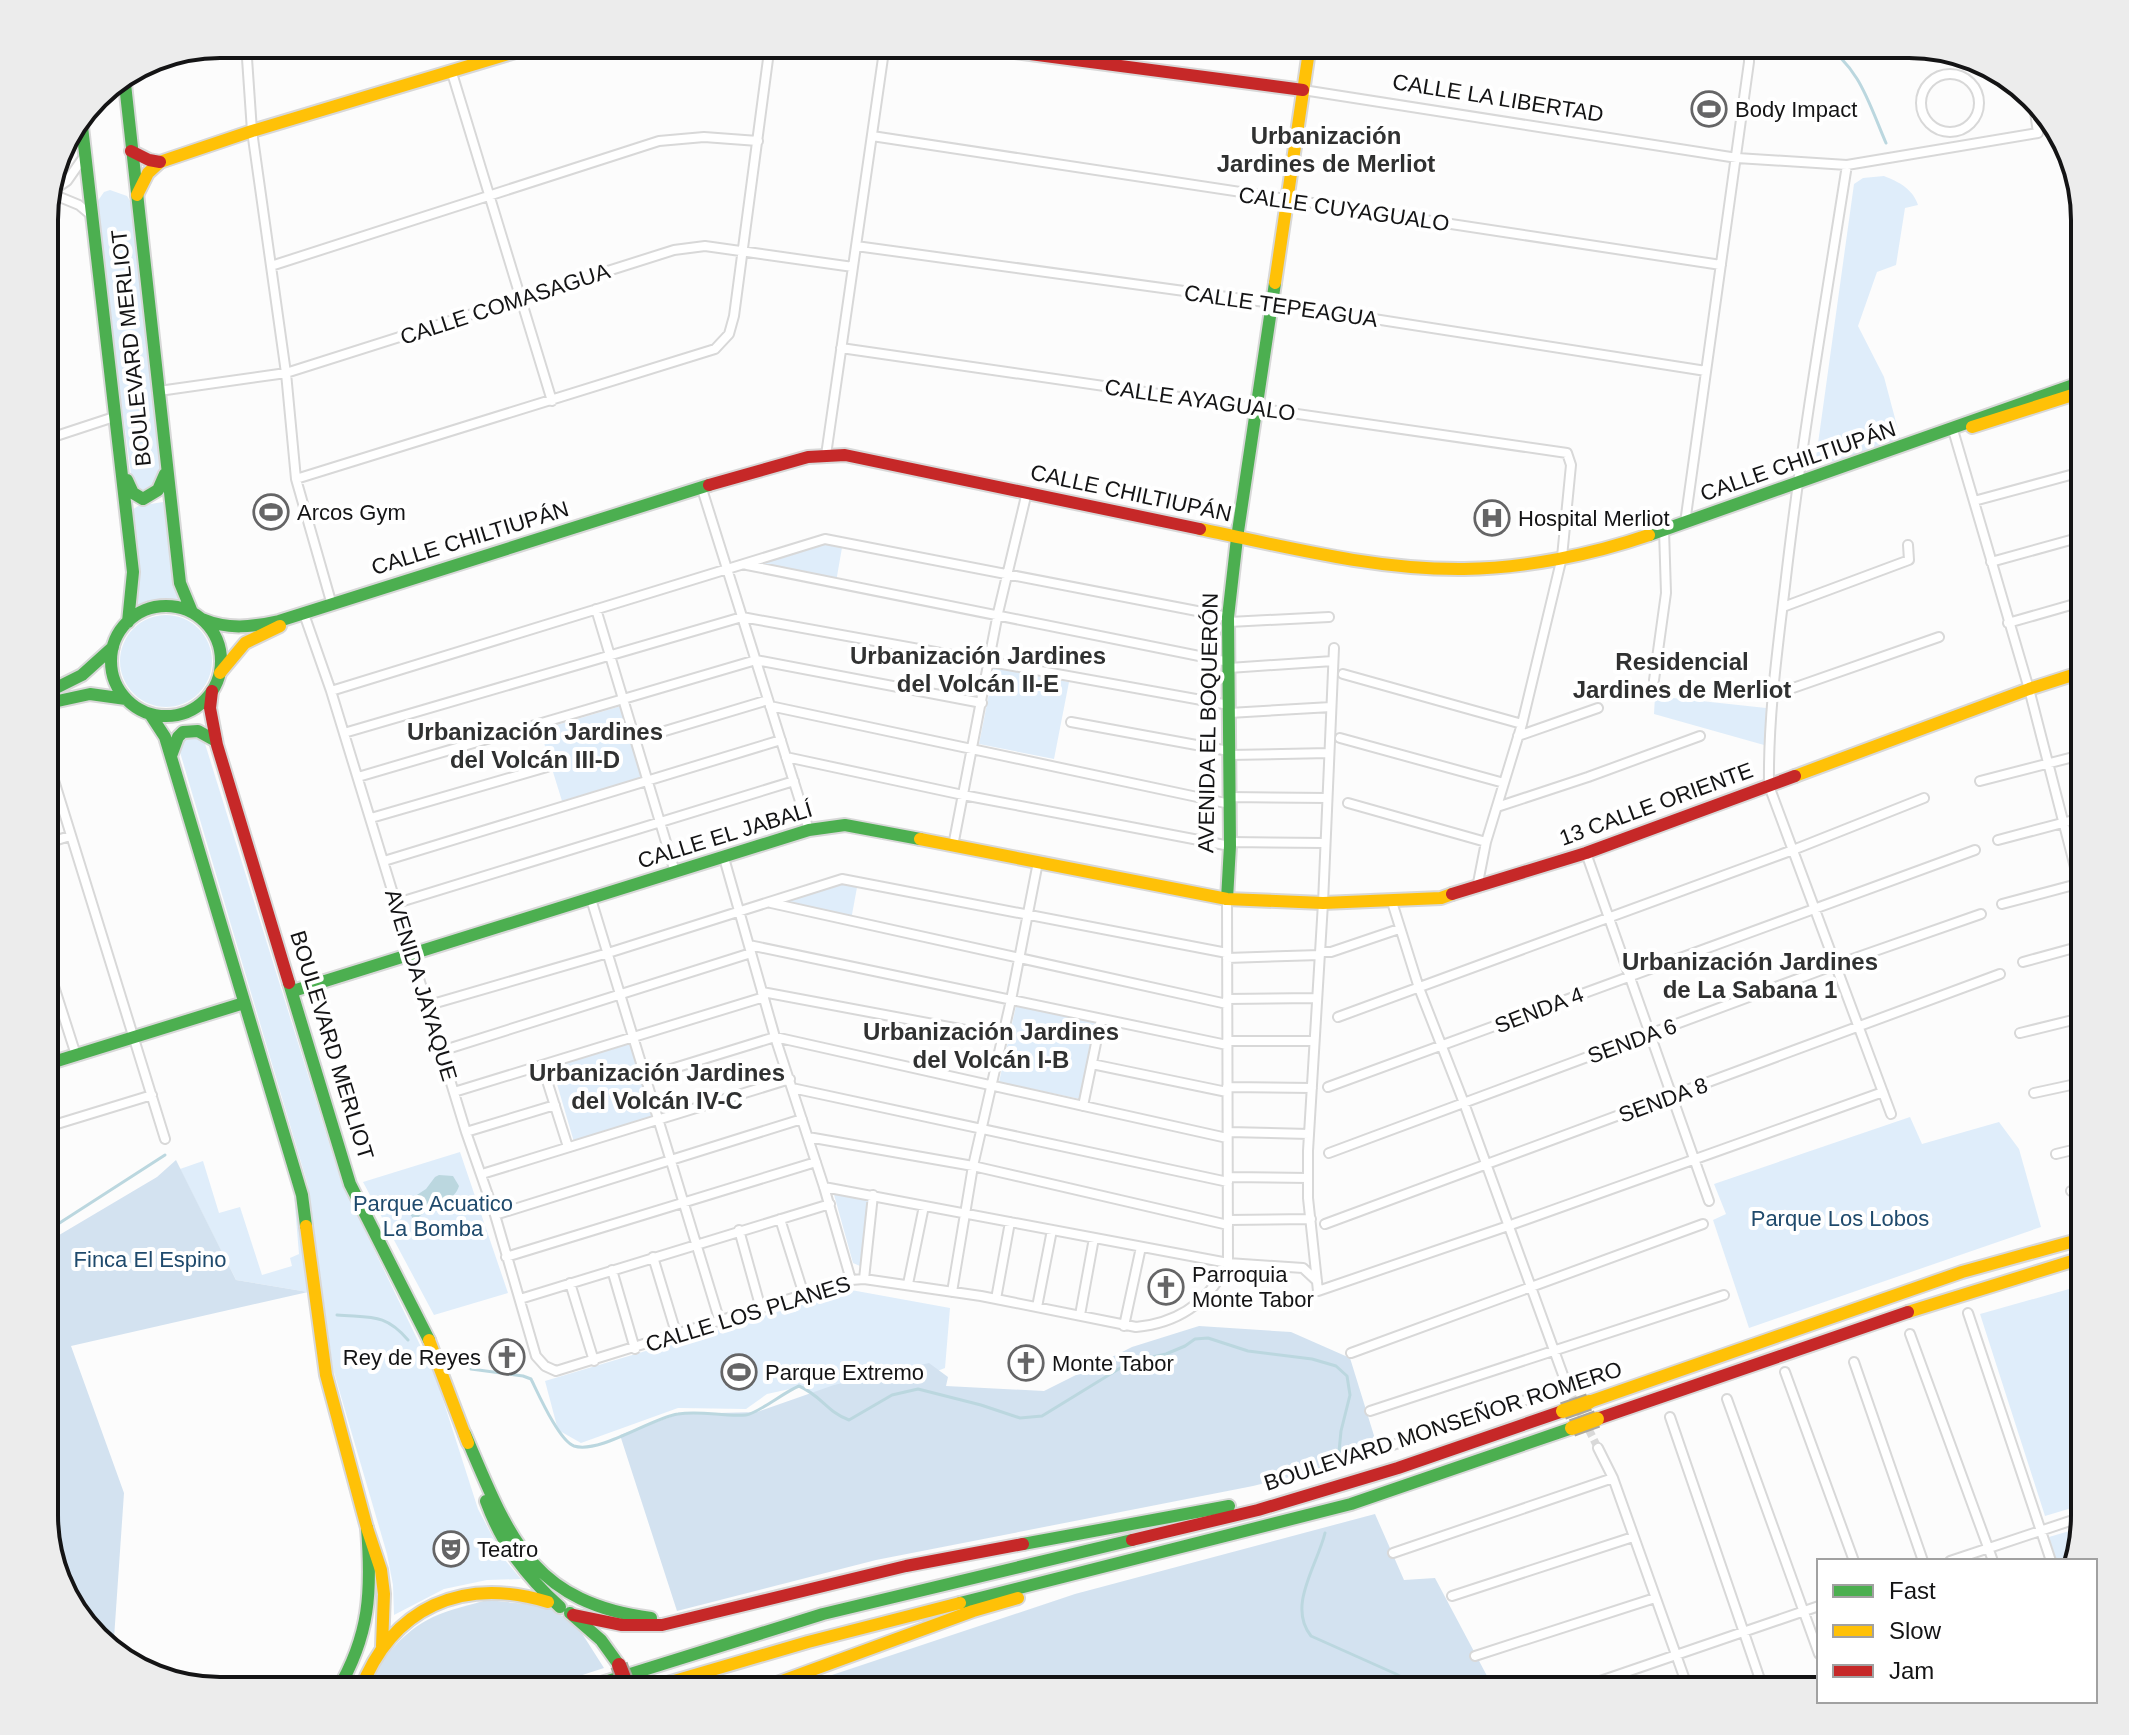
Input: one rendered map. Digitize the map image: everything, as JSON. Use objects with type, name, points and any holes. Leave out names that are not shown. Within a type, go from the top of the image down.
[{"type":"main road","points":[[136,198],[148,173],[160,162],[252,131],[496,58]]},
{"type":"main road","name":"CALLE LA LIBERTAD","points":[[1060,58],[1303,90]]},
{"type":"main road","name":"AVENIDA EL BOQUERÓN","points":[[1227,899],[1230,844],[1228,620],[1237,538],[1308,58]]},
{"type":"main road","name":"BOULEVARD MERLIOT","points":[[125,88],[180,583],[203,620]]},
{"type":"main road","name":"BOULEVARD MERLIOT","points":[[83,134],[133,572],[128,622]]},
{"type":"main road","points":[[131,151],[140,157],[160,162]]},
{"type":"main road","name":"CALLE CHILTIUPÁN","points":[[203,620],[261,624],[304,614],[740,475],[826,455],[845,455],[1325,555],[1440,568],[1509,566],[1625,543],[1797,485],[2071,386]]},
{"type":"main road","name":"CALLE CHILTIUPÁN","points":[[1953,430],[1987,424],[2071,396]]},
{"type":"main road","points":[[121,465],[133,493],[143,499],[154,497],[159,491],[167,469]]},
{"type":"main road","points":[[58,690],[84,677],[113,647],[128,622],[147,609],[170,606],[203,620],[217,638],[220,673],[212,691],[191,710],[178,715],[150,714]]},
{"type":"main road","name":"CALLE CHILTIUPÁN","points":[[220,673],[245,643],[304,614]]},
{"type":"main road","points":[[113,647],[113,675],[126,699]]},
{"type":"main road","name":"13 CALLE ORIENTE","points":[[1227,899],[1392,902],[1441,898],[1477,889],[1586,853],[2071,676]]},
{"type":"main road","name":"BOULEVARD MERLIOT","points":[[212,691],[210,708],[216,741],[350,1184],[437,1356],[503,1544],[523,1573],[601,1640],[624,1677]]},
{"type":"main road","points":[[58,701],[90,694],[126,699],[150,714],[165,737],[302,1195],[326,1375],[383,1583],[382,1646]]},
{"type":"main road","points":[[171,757],[183,732],[198,731],[216,741]]},
{"type":"main road","name":"CALLE EL JABALÍ","points":[[293,991],[809,830],[845,825],[1227,899]]},
{"type":"main road","points":[[58,1061],[244,1003]]},
{"type":"main road","name":"BOULEVARD MONSEÑOR ROMERO","points":[[621,1677],[823,1614],[1258,1510],[1398,1468],[1962,1272],[2071,1242]]},
{"type":"main road","name":"BOULEVARD MONSEÑOR ROMERO","points":[[688,1677],[847,1630],[1251,1531],[1393,1491],[1848,1331],[2071,1261]]},
{"type":"main road","points":[[465,1434],[510,1535],[535,1566],[564,1590],[602,1608],[637,1616],[712,1613]]},
{"type":"main road","points":[[367,1677],[382,1646],[401,1627],[422,1613],[459,1597],[509,1592],[536,1597],[604,1623],[640,1627],[679,1622],[935,1560],[1323,1490]]},
{"type":"main road","points":[[345,1677],[367,1627],[372,1584],[367,1528]]},
{"type":"main road","points":[[793,1677],[973,1611],[1251,1531]]},
{"type":"street","points":[[247,58],[252,131],[286,373],[296,479],[332,605]]},
{"type":"street","points":[[296,479],[715,349],[729,334],[734,316],[768,58]]},
{"type":"street","points":[[826,455],[883,58]]},
{"type":"street","points":[[1685,523],[1749,58]]},
{"type":"street","points":[[452,73],[552,401]]},
{"type":"street","points":[[1947,74],[1965,78],[1978,93],[1978,112],[1973,121],[1959,130],[1938,129],[1930,124],[1921,108],[1924,90],[1938,77],[1947,74]]},
{"type":"street","name":"CALLE LA LIBERTAD","points":[[1303,90],[1737,158],[1847,165],[2038,133],[2036,119]]},
{"type":"street","points":[[1959,130],[1962,146]]},
{"type":"street","name":"CALLE CUYAGUALO","points":[[872,136],[1721,265]]},
{"type":"street","points":[[271,266],[659,141],[704,137],[758,141]]},
{"type":"street","points":[[62,184],[85,155]]},
{"type":"street","points":[[1847,165],[1797,485],[1773,695],[1769,786],[1891,1114]]},
{"type":"street","points":[[60,197],[79,205],[91,215]]},
{"type":"street","name":"CALLE COMASAGUA","points":[[159,391],[286,373],[674,250],[705,246],[853,267]]},
{"type":"street","name":"CALLE TEPEAGUA","points":[[856,246],[1272,303],[1706,371]]},
{"type":"street","name":"CALLE AYAGUALO","points":[[841,348],[1560,450],[1567,453],[1571,465],[1562,557]]},
{"type":"street","points":[[58,435],[114,417]]},
{"type":"street","points":[[1953,430],[2029,689],[2071,848]]},
{"type":"street","points":[[1974,501],[2071,475]]},
{"type":"street","points":[[702,489],[809,830]]},
{"type":"street","points":[[953,846],[998,613],[1027,492]]},
{"type":"street","points":[[1654,680],[1666,593],[1664,530]]},
{"type":"street","points":[[331,691],[825,539],[1228,620],[1329,617]]},
{"type":"street","points":[[1991,562],[2071,540]]},
{"type":"street","points":[[1783,607],[1909,560],[1908,545]]},
{"type":"street","points":[[1477,889],[1486,842],[1522,724],[1562,557]]},
{"type":"street","points":[[743,564],[998,613],[1229,665],[1333,661]]},
{"type":"street","points":[[2008,623],[2071,605]]},
{"type":"street","points":[[596,609],[675,872]]},
{"type":"street","name":"AVENIDA JAYAQUE","points":[[304,614],[371,818],[536,1356]]},
{"type":"street","points":[[344,733],[742,617],[990,660],[1229,709],[1331,707]]},
{"type":"street","points":[[1773,695],[1939,637]]},
{"type":"street","points":[[1318,1286],[1308,1178],[1309,1134],[1334,648]]},
{"type":"street","points":[[358,777],[756,660],[982,703]]},
{"type":"street","points":[[1343,674],[1522,724]]},
{"type":"street","points":[[635,740],[769,703],[973,749],[1230,801],[1327,798]]},
{"type":"street","points":[[1518,736],[1598,708]]},
{"type":"street","points":[[1071,722],[1229,753],[1329,753]]},
{"type":"street","points":[[1497,807],[1700,736]]},
{"type":"street","points":[[1340,738],[1504,783]]},
{"type":"street","points":[[384,861],[781,740]]},
{"type":"street","points":[[786,757],[963,795],[1230,844],[1325,843]]},
{"type":"street","points":[[1980,781],[2071,758]]},
{"type":"street","points":[[371,818],[547,767]]},
{"type":"street","points":[[397,903],[794,781]]},
{"type":"street","points":[[58,795],[165,1139]]},
{"type":"street","points":[[1338,1017],[1793,850],[1924,798]]},
{"type":"street","points":[[1348,803],[1486,842]]},
{"type":"street","points":[[1998,840],[2071,821]]},
{"type":"street","points":[[58,840],[70,836]]},
{"type":"street","name":"SENDA 4","points":[[1328,1087],[1975,850]]},
{"type":"street","points":[[1586,853],[1709,1201]]},
{"type":"street","points":[[724,858],[775,1037],[830,1204],[851,1280]]},
{"type":"street","points":[[952,1292],[973,1166],[1011,1000],[1038,862]]},
{"type":"street","points":[[429,1005],[608,953],[842,879],[1227,956],[1331,952],[1399,929]]},
{"type":"street","points":[[2002,904],[2071,885]]},
{"type":"street","points":[[591,899],[720,1322]]},
{"type":"street","name":"AVENIDA EL BOQUERÓN","points":[[1227,899],[1228,1263]]},
{"type":"street","points":[[769,902],[1227,1002],[1317,998]]},
{"type":"street","points":[[1384,1448],[1567,1386],[1419,988],[1392,902]]},
{"type":"street","name":"SENDA 6","points":[[1329,1153],[1981,914]]},
{"type":"street","points":[[441,1051],[750,949],[1227,1043],[1314,1041]]},
{"type":"street","points":[[2023,962],[2071,949]]},
{"type":"street","name":"SENDA 8","points":[[1325,1224],[2000,974]]},
{"type":"street","points":[[454,1092],[763,994],[1003,1037]]},
{"type":"street","points":[[58,999],[76,1055]]},
{"type":"street","points":[[1083,1106],[1101,1019]]},
{"type":"street","points":[[2020,1033],[2071,1020]]},
{"type":"street","points":[[645,1077],[775,1037],[1228,1135],[1309,1134]]},
{"type":"street","points":[[1092,1064],[1227,1089],[1312,1088]]},
{"type":"street","points":[[542,1065],[568,1147]]},
{"type":"street","points":[[482,1174],[657,1120],[791,1084],[981,1129],[1228,1180],[1308,1178]]},
{"type":"street","points":[[2034,1093],[2071,1085]]},
{"type":"street","points":[[1318,1286],[1508,1226],[1883,1092]]},
{"type":"street","points":[[58,1124],[152,1095]]},
{"type":"street","points":[[466,1132],[555,1105]]},
{"type":"street","points":[[495,1215],[802,1119]]},
{"type":"street","points":[[808,1137],[973,1166],[1228,1223],[1311,1219]]},
{"type":"street","points":[[2056,1154],[2071,1150]]},
{"type":"street","points":[[506,1257],[816,1162]]},
{"type":"street","points":[[824,1187],[1228,1263],[1303,1268],[1318,1286]]},
{"type":"street","points":[[864,1279],[873,1195]]},
{"type":"street","points":[[520,1299],[830,1204]]},
{"type":"street","points":[[908,1284],[924,1206]]},
{"type":"street","points":[[780,1219],[804,1295]]},
{"type":"street","points":[[996,1299],[1010,1222]]},
{"type":"street","points":[[1351,1353],[1703,1224]]},
{"type":"street","points":[[739,1230],[761,1309]]},
{"type":"street","points":[[1037,1307],[1052,1230]]},
{"type":"street","points":[[1080,1315],[1094,1238]]},
{"type":"street","points":[[1124,1326],[1141,1247]]},
{"type":"street","points":[[653,1257],[677,1336]]},
{"type":"street","name":"CALLE LOS PLANES","points":[[536,1356],[545,1366],[556,1371],[851,1280],[864,1279],[996,1299],[1124,1326],[1157,1325],[1186,1313],[1199,1303],[1211,1292],[1228,1263]]},
{"type":"street","points":[[612,1270],[635,1349]]},
{"type":"street","points":[[570,1283],[594,1361]]},
{"type":"street","points":[[1370,1411],[1724,1295]]},
{"type":"street","points":[[1968,1313],[2050,1559]]},
{"type":"street","points":[[1910,1334],[1992,1559]]},
{"type":"street","points":[[1854,1362],[1922,1559]]},
{"type":"street","points":[[1785,1372],[1853,1559]]},
{"type":"street","points":[[1727,1399],[1817,1648]]},
{"type":"street","points":[[1670,1417],[1759,1677]]},
{"type":"street","points":[[1598,1448],[1613,1478],[1684,1677]]},
{"type":"street","points":[[1393,1553],[1613,1478]]},
{"type":"street","points":[[1956,1559],[2071,1520]]},
{"type":"street","points":[[1452,1596],[1633,1537]]},
{"type":"street","points":[[1475,1656],[1655,1598]]},
{"type":"street","points":[[1612,1677],[1817,1607]]},
{"type":"green space","points":[[1884,176],[1909,190],[1918,205],[1905,208],[1896,265],[1877,272],[1858,326],[1884,377],[1901,441],[1823,464],[1816,458],[1854,184],[1863,178]]},
{"type":"green space","points":[[110,190],[127,196],[132,204],[161,480],[146,497],[133,489],[95,205],[104,192]]},
{"type":"green space","points":[[163,502],[181,601],[158,600],[134,613],[139,575],[132,510]]},
{"type":"green space","points":[[825,539],[843,542],[836,582],[743,564]]},
{"type":"green space","points":[[166,615],[183,619],[198,629],[208,644],[212,661],[208,678],[198,693],[183,703],[166,707],[149,703],[134,693],[124,678],[120,661],[124,644],[134,629],[149,619]]},
{"type":"green space","points":[[994,668],[1069,682],[1054,759],[979,744]]},
{"type":"green space","points":[[1655,696],[1766,708],[1764,745],[1654,714]]},
{"type":"green space","points":[[621,706],[642,777],[562,801],[540,730]]},
{"type":"green space","points":[[202,734],[341,1181],[436,1378],[478,1509],[505,1560],[521,1579],[487,1580],[444,1589],[394,1615],[393,1585],[387,1554],[333,1369],[308,1186],[177,742]]},
{"type":"green space","points":[[842,879],[858,882],[851,920],[769,902]]},
{"type":"green space","points":[[1016,1006],[1096,1023],[1080,1099],[999,1082]]},
{"type":"green space","points":[[630,1043],[652,1118],[574,1142],[552,1067]]},
{"type":"green space","name":"Parque Los Lobos","points":[[1910,1117],[1922,1144],[1999,1122],[2019,1149],[2041,1227],[1749,1328],[1713,1220],[1726,1214],[1714,1184]]},
{"type":"green space","name":"Parque Acuatico La Bomba","points":[[460,1152],[508,1293],[434,1315],[363,1182]]},
{"type":"green space","name":"Finca El Espino","points":[[176,1160],[236,1280],[308,1292],[71,1346],[124,1493],[114,1638],[91,1614],[75,1587],[61,1547],[58,1526],[58,1236],[157,1177]]},
{"type":"green space","points":[[203,1161],[219,1213],[240,1207],[262,1275],[292,1266],[290,1258],[299,1254],[294,1194],[297,1197],[308,1292],[236,1280],[180,1169]]},
{"type":"green space","points":[[833,1191],[871,1198],[860,1266],[853,1263]]},
{"type":"green space","points":[[2069,1289],[2071,1508],[2045,1516],[1980,1314]]},
{"type":"green space","name":"Parque Extremo","points":[[851,1290],[950,1308],[945,1368],[866,1399],[841,1405],[799,1387],[767,1394],[746,1409],[678,1408],[581,1443],[558,1430],[545,1381]]},
{"type":"green space","points":[[1199,1326],[1291,1332],[1350,1358],[1380,1455],[1253,1486],[876,1560],[677,1611],[620,1435],[679,1414],[757,1412],[834,1385],[929,1363],[948,1377],[946,1386],[1044,1391],[1132,1347]]},
{"type":"green space","points":[[1375,1514],[1404,1580],[1435,1578],[1488,1677],[826,1677],[1075,1594]]},
{"type":"green space","points":[[2070,1531],[2064,1559],[2056,1559],[2049,1537]]},
{"type":"green space","points":[[487,1600],[546,1606],[576,1624],[604,1668],[576,1677],[374,1677],[402,1638],[422,1623],[453,1609]]},
{"type":"shaded area","points":[[439,1175],[453,1176],[459,1186],[457,1190],[453,1196],[437,1202],[414,1220],[403,1204],[426,1189]]},
{"type":"waterway","points":[[1841,58],[1855,75],[1886,143]]},
{"type":"waterway","points":[[58,1224],[165,1155]]},
{"type":"waterway","points":[[337,1315],[377,1318],[392,1325],[408,1340]]},
{"type":"waterway","points":[[471,1369],[531,1379],[562,1435],[574,1446],[585,1447],[678,1414],[751,1414],[799,1386],[849,1420],[892,1395],[918,1389],[1020,1418],[1042,1416],[1130,1362],[1166,1354],[1195,1339],[1208,1338],[1248,1351],[1312,1359],[1336,1366],[1347,1376],[1350,1395],[1341,1431],[1338,1462]]},
{"type":"waterway","points":[[1325,1533],[1306,1586],[1302,1612],[1304,1624],[1311,1636],[1401,1677]]},
{"type":"tunnel","points":[[1567,1386],[1598,1448]]},
{"type":"traffic: fast","points":[[125,88],[180,583],[192,612]]},
{"type":"traffic: fast","points":[[83,134],[133,572],[128,622]]},
{"type":"traffic: fast","points":[[1227,899],[1230,846],[1228,617],[1275,283]]},
{"type":"traffic: fast","points":[[1649,535],[2071,386]]},
{"type":"traffic: fast","points":[[127,480],[133,493],[143,499],[158,490],[165,474]]},
{"type":"traffic: fast","points":[[202,619],[221,625],[240,626],[279,621],[709,485]]},
{"type":"traffic: fast","points":[[166,606],[187,610],[205,622],[217,640],[221,661],[217,682],[205,700],[187,712],[166,716],[145,712],[127,700],[115,682],[111,661],[115,640],[127,622],[145,610],[166,606]]},
{"type":"traffic: fast","points":[[58,687],[82,675],[113,647]]},
{"type":"traffic: fast","points":[[58,701],[90,694],[126,699]]},
{"type":"traffic: fast","points":[[150,714],[165,737],[302,1195],[306,1226]]},
{"type":"traffic: fast","points":[[171,756],[183,732],[198,731],[216,741]]},
{"type":"traffic: fast","points":[[293,991],[809,830],[845,825],[920,839]]},
{"type":"traffic: fast","points":[[289,983],[350,1184],[429,1340]]},
{"type":"traffic: fast","points":[[58,1061],[244,1003]]},
{"type":"traffic: fast","points":[[960,1603],[1351,1504],[1572,1428]]},
{"type":"traffic: fast","points":[[465,1434],[495,1503],[528,1558],[550,1579],[577,1597],[610,1610],[651,1618]]},
{"type":"traffic: fast","points":[[486,1501],[516,1559],[560,1607]]},
{"type":"traffic: fast","points":[[1023,1544],[1229,1506]]},
{"type":"traffic: fast","points":[[345,1677],[356,1651],[366,1612],[369,1572],[367,1528]]},
{"type":"traffic: fast","points":[[621,1677],[823,1614],[1132,1540]]},
{"type":"traffic: fast","points":[[570,1613],[601,1640],[619,1665]]},
{"type":"traffic: slow","points":[[137,195],[148,173],[160,162],[495,58]]},
{"type":"traffic: slow","points":[[1275,283],[1308,58]]},
{"type":"traffic: slow","points":[[1972,427],[2071,395]]},
{"type":"traffic: slow","points":[[1200,529],[1364,562],[1464,569],[1558,559],[1649,535]]},
{"type":"traffic: slow","points":[[220,673],[245,643],[280,626]]},
{"type":"traffic: slow","points":[[1795,776],[2071,676]]},
{"type":"traffic: slow","points":[[920,839],[1227,899],[1323,903],[1441,898],[1452,894]]},
{"type":"traffic: slow","points":[[306,1226],[326,1375],[381,1570],[384,1594],[382,1646]]},
{"type":"traffic: slow","points":[[1589,1402],[1962,1272],[2071,1242]]},
{"type":"traffic: slow","points":[[1908,1312],[2071,1261]]},
{"type":"traffic: slow","points":[[429,1340],[468,1443]]},
{"type":"traffic: slow","points":[[1563,1411],[1589,1402]]},
{"type":"traffic: slow","points":[[1572,1428],[1597,1419]]},
{"type":"traffic: slow","points":[[367,1677],[391,1638],[411,1619],[434,1605],[487,1593],[517,1595],[548,1602]]},
{"type":"traffic: slow","points":[[793,1677],[973,1611],[1018,1598]]},
{"type":"traffic: slow","points":[[688,1677],[960,1603]]},
{"type":"traffic: jam","points":[[1060,58],[1303,90]]},
{"type":"traffic: jam","points":[[131,151],[160,162]]},
{"type":"traffic: jam","points":[[709,485],[808,457],[845,455],[1200,529]]},
{"type":"traffic: jam","points":[[212,691],[210,708],[217,745],[289,983]]},
{"type":"traffic: jam","points":[[1452,894],[1586,853],[1795,776]]},
{"type":"traffic: jam","points":[[1597,1419],[1908,1312]]},
{"type":"traffic: jam","points":[[1132,1540],[1258,1510],[1398,1468],[1563,1411]]},
{"type":"traffic: jam","points":[[573,1615],[622,1625],[662,1625],[906,1566],[1023,1544]]},
{"type":"traffic: jam","points":[[619,1665],[624,1677]]},
{"type":"place","name":"Body Impact","points":[[1709,109]]},
{"type":"place","name":"Arcos Gym","points":[[271,512]]},
{"type":"place","name":"Hospital Merliot","points":[[1492,518]]},
{"type":"place","name":"Parroquia Monte Tabor","points":[[1166,1287]]},
{"type":"place","name":"Rey de Reyes","points":[[507,1357]]},
{"type":"place","name":"Monte Tabor","points":[[1026,1363]]},
{"type":"place","name":"Parque Extremo","points":[[739,1372]]},
{"type":"place","name":"Teatro","points":[[451,1549]]},
{"type":"district","name":"Urbanización Jardines de Merliot","points":[[1326,149]]},
{"type":"district","name":"Urbanización Jardines del Volcán II-E","points":[[978,669]]},
{"type":"district","name":"Residencial Jardines de Merliot","points":[[1682,675]]},
{"type":"district","name":"Urbanización Jardines del Volcán III-D","points":[[535,745]]},
{"type":"district","name":"Urbanización Jardines de La Sabana 1","points":[[1750,975]]},
{"type":"district","name":"Urbanización Jardines del Volcán I-B","points":[[991,1045]]},
{"type":"district","name":"Urbanización Jardines del Volcán IV-C","points":[[657,1086]]}]
